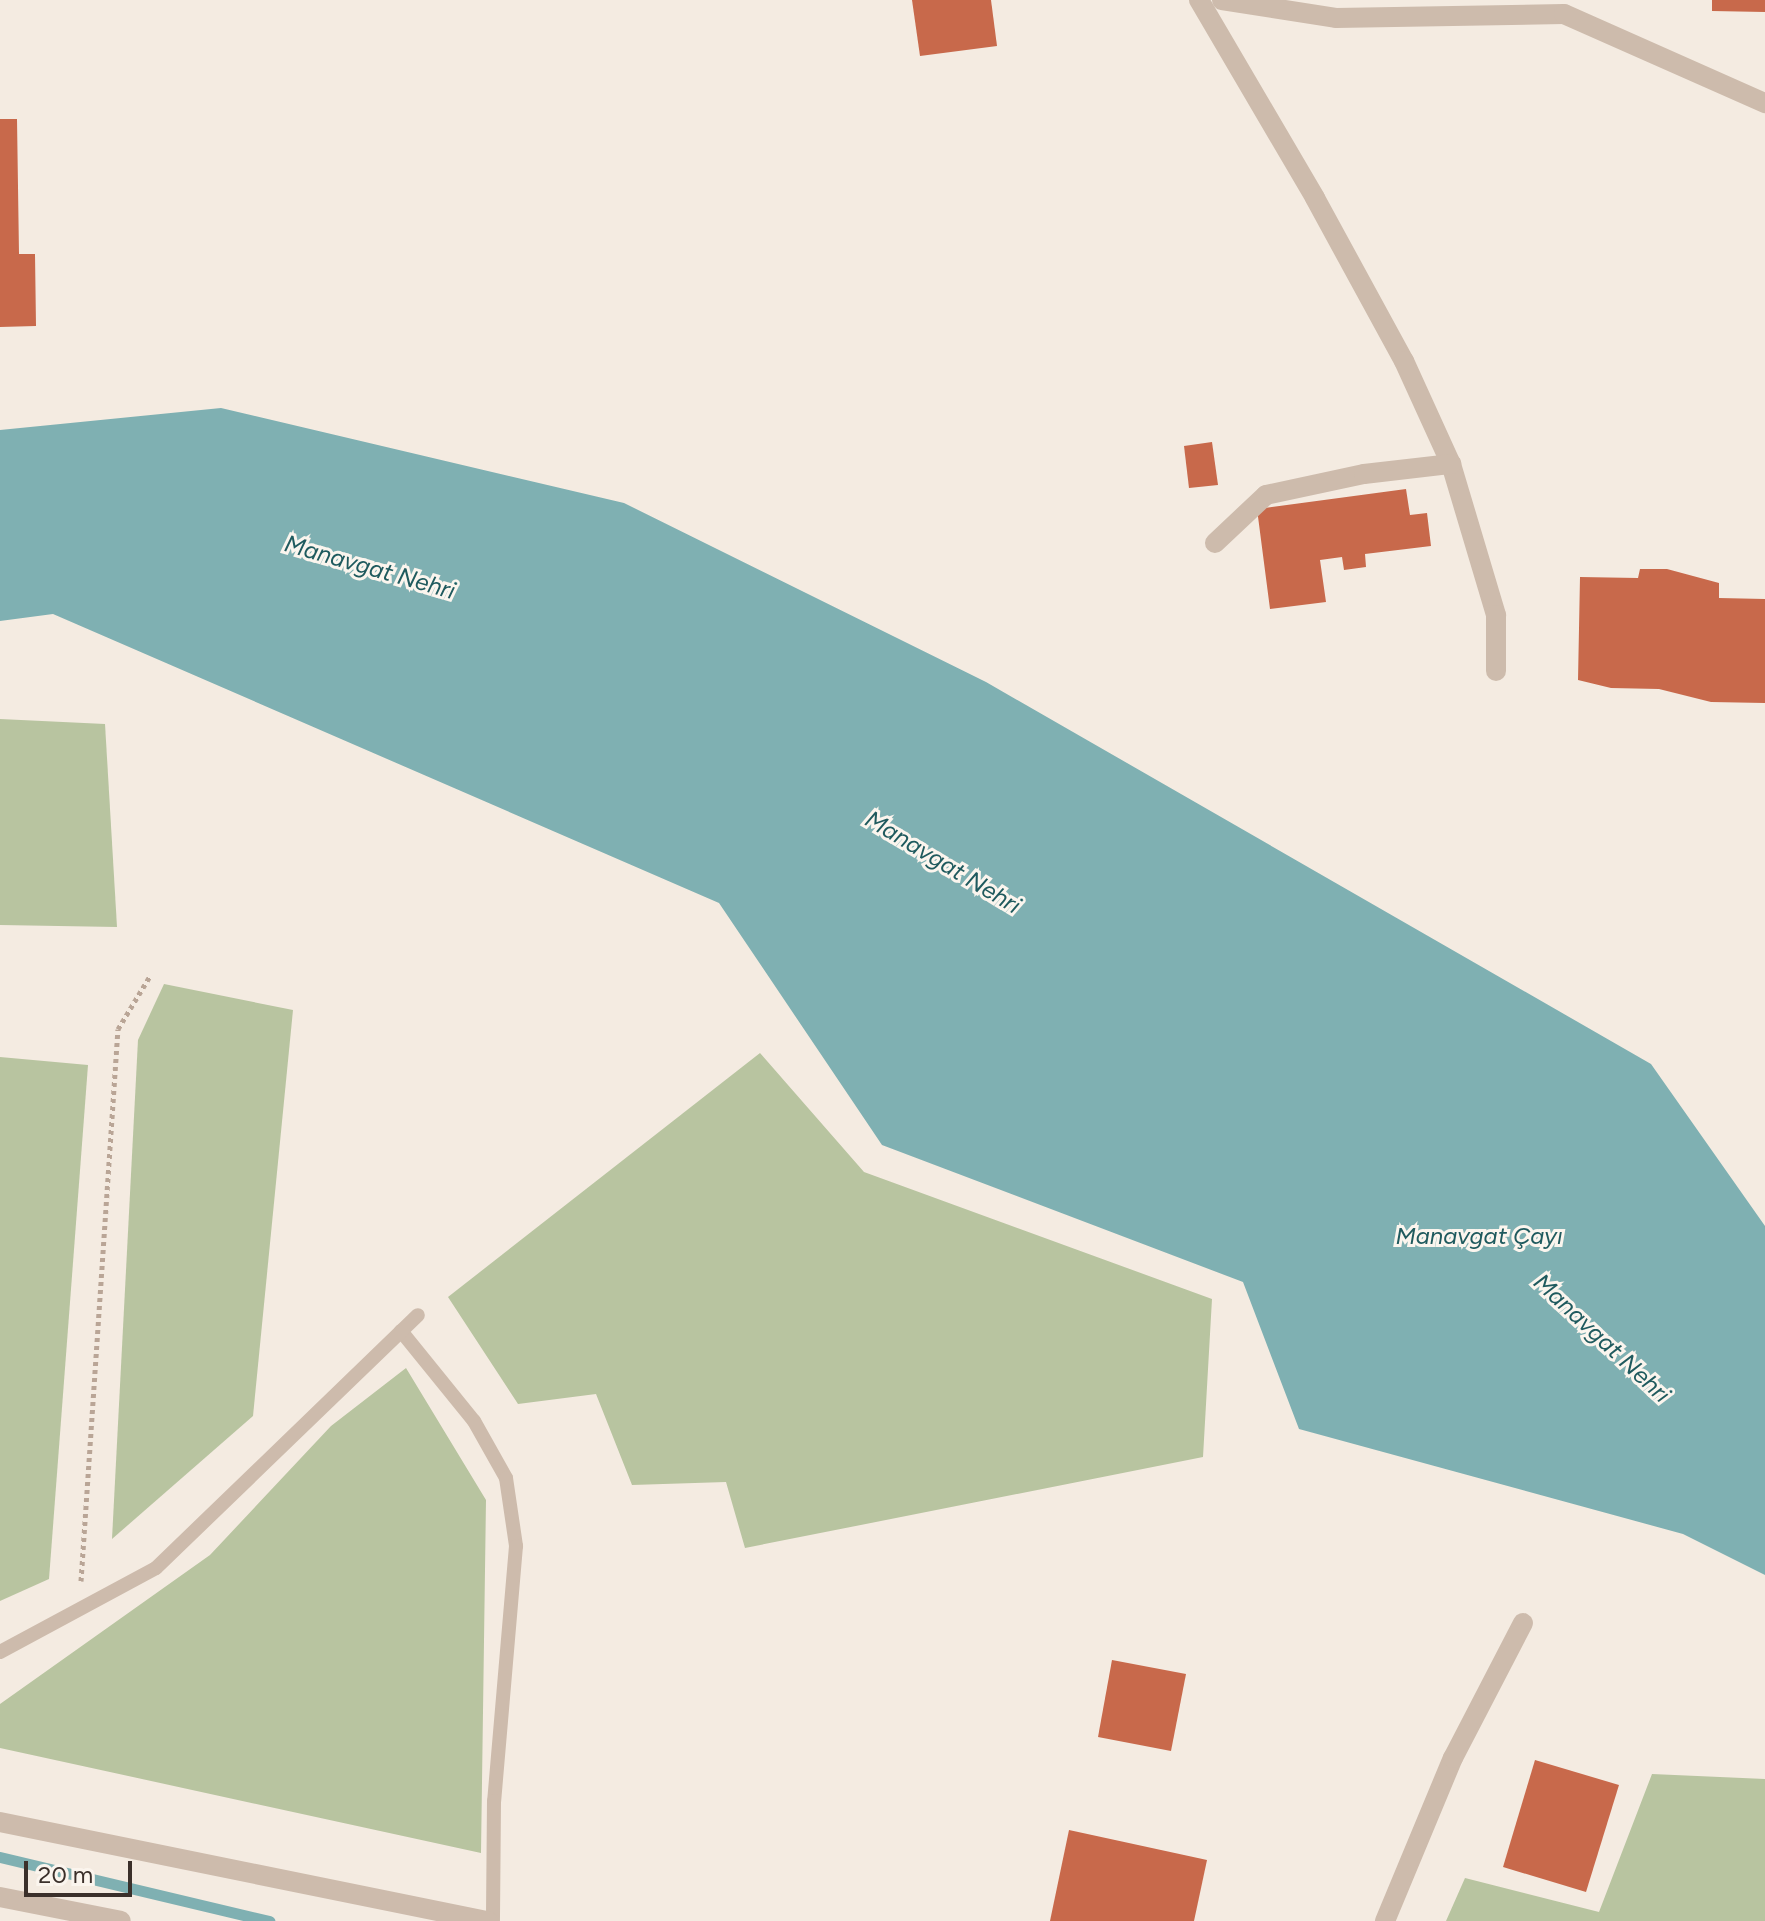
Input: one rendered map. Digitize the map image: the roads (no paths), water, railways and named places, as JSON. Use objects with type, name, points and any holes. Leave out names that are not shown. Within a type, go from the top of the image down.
[{"type":"street","points":[[1199,0],[1330,225],[1404,361],[1451,464],[1496,615],[1496,671]]},
{"type":"street","points":[[1222,0],[1336,18],[1564,14],[1765,103]]},
{"type":"street","points":[[1215,543],[1266,495],[1364,474],[1451,464]]},
{"type":"street","points":[[1385,1921],[1453,1758],[1523,1623]]},
{"type":"street","points":[[0,1822],[490,1921]]},
{"type":"street","points":[[0,1897],[121,1921]]},
{"type":"lane","points":[[0,1652],[156,1568],[418,1315]]},
{"type":"lane","points":[[401,1331],[474,1421],[506,1478],[516,1546],[494,1801],[490,1921]]},
{"type":"water","name":"Manavgat Çayı","points":[[221,408],[624,503],[986,682],[1651,1064],[1765,1226],[1765,1575],[1683,1534],[1299,1429],[1243,1282],[882,1145],[719,903],[53,614],[0,621],[0,430]]},
{"type":"waterway","points":[[0,1857],[269,1921]]},
{"type":"water label","name":"Manavgat Nehri","points":[[370,567]]},
{"type":"water label","name":"Manavgat Nehri","points":[[943,862]]},
{"type":"water label","name":"Manavgat Nehri","points":[[1602,1338]]}]
